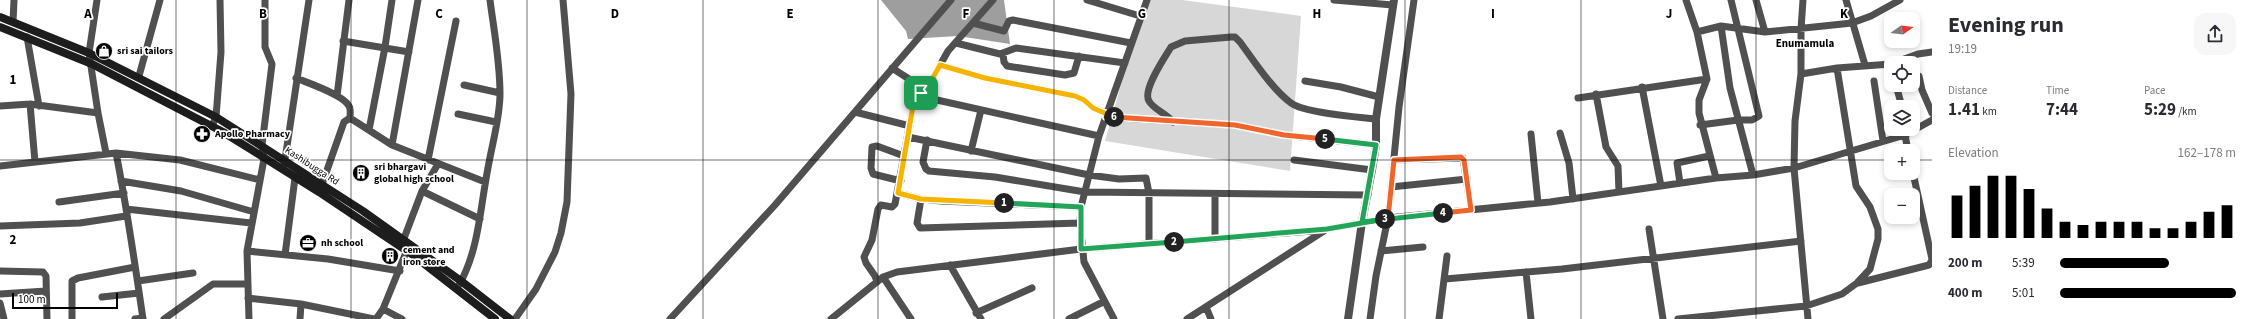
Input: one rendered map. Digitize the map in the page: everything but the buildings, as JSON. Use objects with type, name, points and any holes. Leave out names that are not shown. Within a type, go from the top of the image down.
[{"type":"main road","name":"Kashibugga Rd","points":[[0,17],[90,53],[139,76],[216,117],[285,160],[321,188]]},
{"type":"main road","name":"Kashibugga Rd","points":[[0,27],[92,64],[212,126],[295,178],[321,188],[363,211],[495,319]]},
{"type":"main road","name":"Kashibugga Rd","points":[[406,246],[461,281],[510,319]]},
{"type":"street","points":[[14,0],[14,22]]},
{"type":"street","points":[[97,0],[90,53],[98,113],[106,153]]},
{"type":"street","points":[[139,76],[160,0]]},
{"type":"street","points":[[212,126],[216,117],[221,52],[220,0]]},
{"type":"street","points":[[248,319],[247,251],[264,159],[262,145],[272,64],[265,47],[265,0]]},
{"type":"street","points":[[282,170],[285,160],[296,78],[309,0]]},
{"type":"street","points":[[336,96],[349,0]]},
{"type":"street","points":[[369,130],[385,47],[392,0]]},
{"type":"street","points":[[392,145],[418,0]]},
{"type":"street","points":[[457,289],[470,264],[480,219],[500,93],[498,60],[490,0]]},
{"type":"street","points":[[515,319],[536,289],[555,252],[561,233],[567,202],[571,94],[563,0]]},
{"type":"street","points":[[670,319],[775,204],[951,0]]},
{"type":"street","points":[[878,282],[864,257],[872,240],[878,208],[881,205],[888,207],[895,205],[901,181],[914,100],[923,92],[948,51],[993,0]]},
{"type":"street","points":[[1087,0],[1140,16]]},
{"type":"street","points":[[1114,319],[1103,302],[1084,262],[1081,249],[1081,207],[1100,136],[1140,16],[1147,0]]},
{"type":"street","points":[[1334,0],[1394,2],[1376,119],[1376,145],[1362,222],[1348,319]]},
{"type":"street","points":[[1370,319],[1388,218],[1399,107],[1414,0]]},
{"type":"street","points":[[1686,0],[1697,32],[1707,78],[1698,105],[1700,125],[1716,178]]},
{"type":"street","points":[[1700,125],[1738,120],[1755,120],[1760,113],[1731,0]]},
{"type":"street","points":[[1756,0],[1765,32]]},
{"type":"street","points":[[1803,0],[1801,29],[1801,74],[1795,121],[1794,168],[1808,319]]},
{"type":"street","points":[[1846,0],[1865,65]]},
{"type":"street","points":[[1697,32],[1721,26],[1765,32],[1852,23],[1871,16],[1900,0]]},
{"type":"street","points":[[973,23],[1004,31],[1009,21],[1013,20],[1131,44]]},
{"type":"street","points":[[428,160],[456,21]]},
{"type":"street","points":[[1721,26],[1730,88],[1753,175]]},
{"type":"street","points":[[1173,122],[1149,101],[1147,94],[1149,86],[1170,47],[1185,41],[1231,37],[1235,37],[1240,42],[1270,81],[1291,103],[1304,108],[1376,119]]},
{"type":"street","points":[[27,38],[39,106]]},
{"type":"street","points":[[343,41],[409,52]]},
{"type":"street","points":[[956,43],[1003,54],[1016,48],[1125,63]]},
{"type":"street","points":[[1913,56],[1932,52]]},
{"type":"street","points":[[1003,54],[1004,62],[1007,66],[1065,75],[1074,73],[1079,56]]},
{"type":"street","points":[[1801,74],[1837,68],[1884,64]]},
{"type":"street","points":[[940,65],[985,78],[1075,96],[1107,115],[1173,122],[1235,125],[1284,135],[1376,145]]},
{"type":"street","points":[[892,68],[923,92],[938,100],[1100,136]]},
{"type":"street","points":[[1678,319],[1806,306],[1842,294],[1857,283],[1870,269],[1878,239],[1878,230],[1870,207],[1856,186],[1849,152],[1837,68]]},
{"type":"street","points":[[296,78],[336,96],[349,105],[350,118]]},
{"type":"street","points":[[1578,98],[1707,78]]},
{"type":"street","points":[[1305,81],[1341,87],[1379,97]]},
{"type":"street","points":[[1920,81],[1922,90],[1932,112]]},
{"type":"street","points":[[1874,82],[1883,141]]},
{"type":"street","points":[[464,85],[500,93]]},
{"type":"street","points":[[1642,87],[1661,186]]},
{"type":"street","points":[[1596,94],[1606,147],[1618,166],[1619,192]]},
{"type":"street","points":[[0,106],[30,104],[98,113]]},
{"type":"street","points":[[30,104],[35,162]]},
{"type":"street","points":[[971,151],[981,110]]},
{"type":"street","points":[[855,112],[910,126]]},
{"type":"street","points":[[458,114],[496,122]]},
{"type":"street","points":[[350,118],[392,145],[485,182]]},
{"type":"street","points":[[321,188],[344,122],[350,118]]},
{"type":"street","points":[[1920,126],[1932,120]]},
{"type":"street","points":[[1560,133],[1569,163],[1573,199]]},
{"type":"street","points":[[1531,134],[1538,203]]},
{"type":"street","points":[[831,319],[884,277],[898,272],[1081,249],[1327,229],[1388,218],[1573,199],[1716,178],[1753,175],[1794,168],[1897,136]]},
{"type":"street","points":[[908,137],[1089,175],[1119,179],[1146,178],[1148,193],[1149,244]]},
{"type":"street","points":[[927,140],[923,162],[926,169],[929,171],[995,177],[1085,192],[1368,195]]},
{"type":"street","points":[[901,181],[874,174],[871,168],[872,147],[877,146],[904,156]]},
{"type":"street","points":[[0,166],[116,153],[180,160],[260,180]]},
{"type":"street","points":[[116,153],[124,192],[143,319],[135,319]]},
{"type":"street","points":[[1680,183],[1677,163],[1709,156]]},
{"type":"street","points":[[1394,160],[1461,157],[1464,160],[1471,210]]},
{"type":"street","points":[[1294,160],[1372,170]]},
{"type":"street","points":[[248,298],[301,304],[375,319],[383,309],[400,271],[422,191],[438,164]]},
{"type":"street","points":[[285,255],[295,178]]},
{"type":"street","points":[[1391,187],[1467,179]]},
{"type":"street","points":[[121,180],[181,192],[254,212]]},
{"type":"street","points":[[1857,283],[1929,265],[1932,259],[1915,180]]},
{"type":"street","points":[[422,191],[480,219]]},
{"type":"street","points":[[58,202],[124,192]]},
{"type":"street","points":[[898,193],[921,199],[1081,207]]},
{"type":"street","points":[[1215,194],[1215,239]]},
{"type":"street","points":[[921,199],[917,223],[920,228],[1080,223]]},
{"type":"street","points":[[0,226],[80,223],[126,212],[251,223]]},
{"type":"street","points":[[1187,319],[1327,229]]},
{"type":"street","points":[[1649,229],[1663,319]]},
{"type":"street","points":[[1445,279],[1526,272],[1801,241]]},
{"type":"street","points":[[1381,251],[1423,247]]},
{"type":"street","points":[[247,251],[328,259],[400,271]]},
{"type":"street","points":[[1439,319],[1447,256]]},
{"type":"street","points":[[950,265],[978,316],[1032,288]]},
{"type":"street","points":[[72,319],[72,281],[78,278],[135,267]]},
{"type":"street","points":[[0,271],[43,272],[46,276],[45,319]]},
{"type":"street","points":[[1526,272],[1530,319]]},
{"type":"street","points":[[138,281],[193,273]]},
{"type":"street","points":[[884,277],[909,313],[911,319]]},
{"type":"street","points":[[164,319],[213,284],[248,284]]},
{"type":"street","points":[[0,294],[46,292]]},
{"type":"street","points":[[102,297],[139,293]]},
{"type":"street","points":[[1069,319],[1103,302]]},
{"type":"street","points":[[0,303],[4,319]]},
{"type":"street","points":[[300,319],[301,304]]},
{"type":"street","points":[[1206,307],[1211,319]]},
{"type":"street","points":[[383,309],[402,319]]},
{"type":"shaded area","points":[[881,0],[1004,0],[1010,44],[958,36],[908,39],[906,31]]},
{"type":"shaded area","points":[[1145,0],[1182,0],[1301,16],[1290,171],[1105,141]]},
{"type":"place","name":"sri sai tailors","points":[[104,51]]},
{"type":"place","name":"Apollo Pharmacy","points":[[202,134]]},
{"type":"place","name":"sri bhargavi global high school","points":[[361,173]]},
{"type":"place","name":"nh school","points":[[308,243]]},
{"type":"place","name":"cement and iron store","points":[[390,256]]},
{"type":"district","name":"Enumamula","points":[[1805,43]]},
{"type":"route","points":[[921,93],[916,95],[914,100],[898,193],[921,199],[941,201],[974,201],[1081,207],[1081,249],[1327,229],[1388,218],[1394,160],[1417,158],[1463,158],[1471,210],[1388,218],[1362,222],[1376,145],[1284,135],[1252,127],[1235,125],[1106,117],[1107,114],[1093,108],[1084,100],[1075,96],[985,78],[940,65],[926,90],[921,93]]}]
